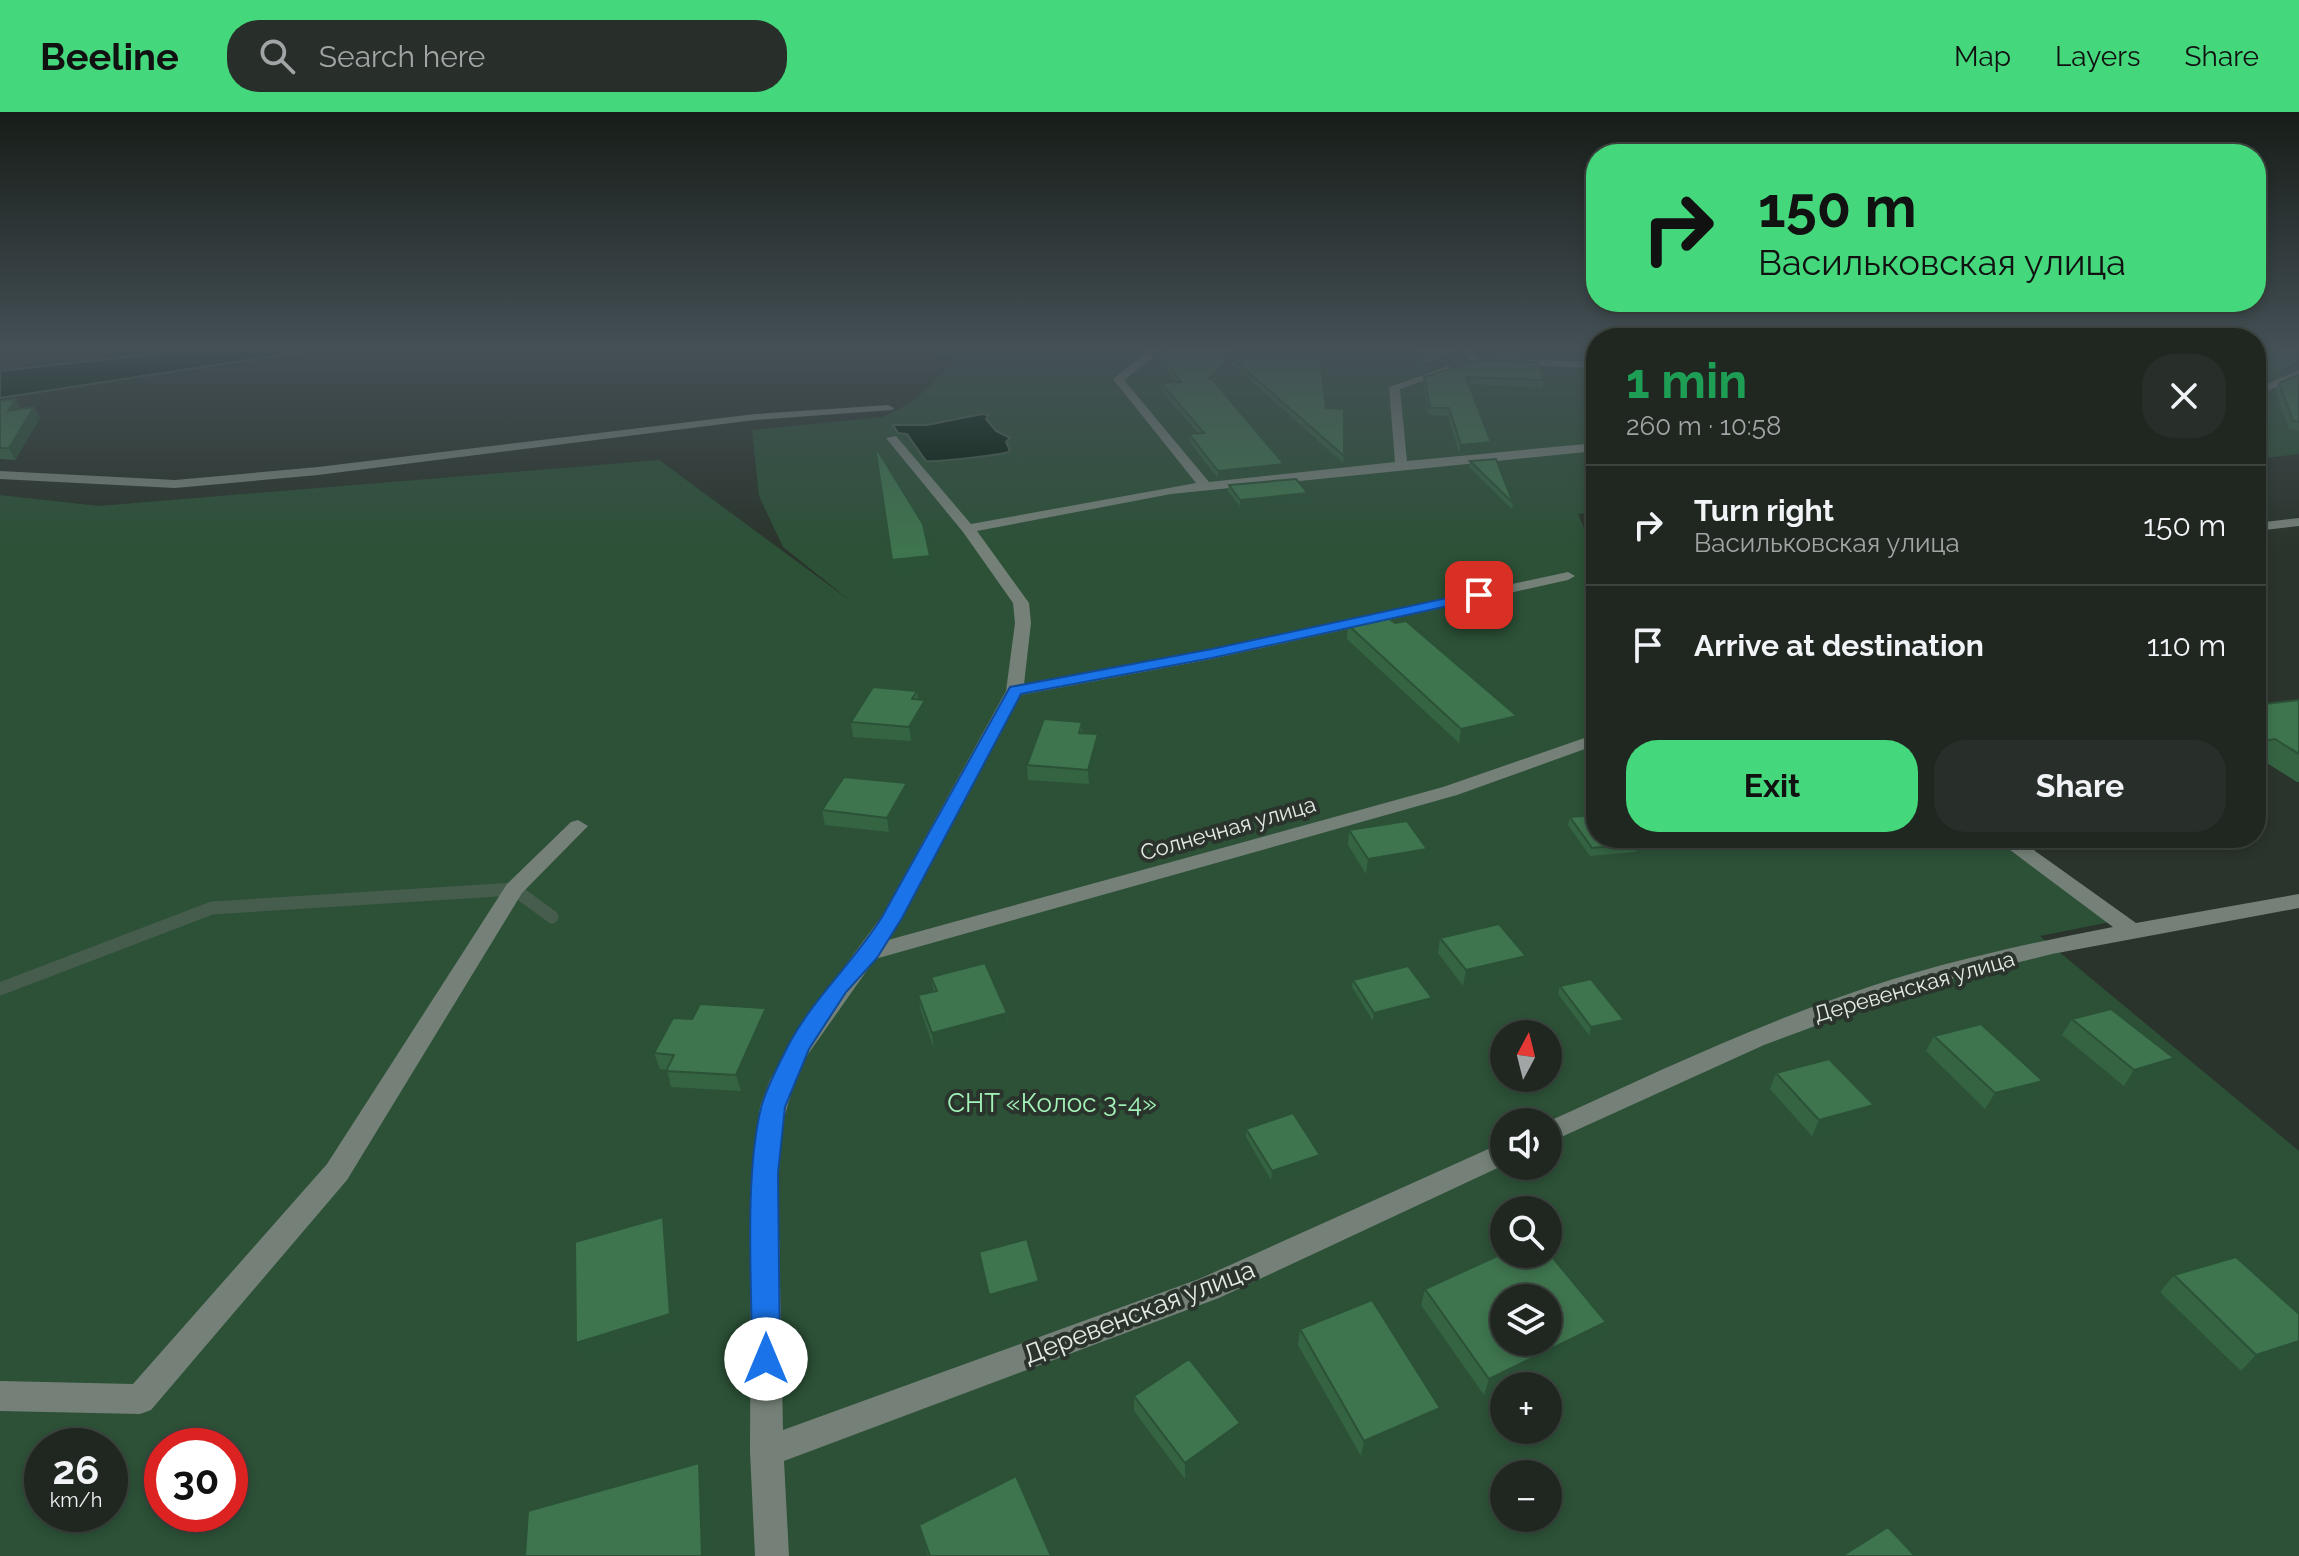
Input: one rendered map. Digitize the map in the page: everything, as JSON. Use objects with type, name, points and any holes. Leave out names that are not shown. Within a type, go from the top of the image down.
[{"type":"street","points":[[0,475],[190,483],[318,471],[794,414]]},
{"type":"street","points":[[1147,414],[1205,486]]},
{"type":"street","points":[[1396,414],[1401,465]]},
{"type":"street","points":[[772,1556],[766,1452],[766,1173],[773,1107],[799,1047],[838,987],[870,953],[1015,691],[1023,623],[1021,603],[968,529],[892,438]]},
{"type":"street","points":[[968,529],[1205,486],[1586,448]]},
{"type":"street","points":[[2266,526],[2299,522]]},
{"type":"street","points":[[1015,691],[1212,654],[1568,576]]},
{"type":"street","name":"Солнечная улица","points":[[870,953],[1450,791],[1586,743]]},
{"type":"street","points":[[0,1396],[140,1399],[337,1172],[514,889],[578,826]]},
{"type":"street","points":[[2018,848],[2135,933]]},
{"type":"street","name":"Деревенская улица","points":[[1562,1127],[1773,1029],[1875,993],[1971,965],[2299,901]]},
{"type":"street","name":"Деревенская улица","points":[[766,1452],[1209,1289],[1490,1159]]},
{"type":"green space","name":"СНТ «Колос 3-4»","points":[[888,414],[1586,414],[1586,513],[1578,514],[1586,533],[1586,848],[2007,848],[2110,922],[2040,936],[2299,1151],[2299,1556],[0,1556],[0,495],[99,506],[659,460],[852,602],[783,547],[759,496],[752,430]]},
{"type":"green space","points":[[2266,414],[2299,414],[2299,454],[2266,458]]},
{"type":"shaded area","points":[[988,415],[986,419],[996,431],[1010,438],[1006,442],[1010,451],[926,461],[907,434],[898,433],[893,425],[927,425]]},
{"type":"building","points":[[0,414],[29,414],[9,448],[0,448]]},
{"type":"building","points":[[1188,414],[1242,414],[1284,464],[1218,471],[1189,434],[1204,433]]},
{"type":"building","points":[[1297,414],[1344,414],[1344,456]]},
{"type":"building","points":[[1451,414],[1480,414],[1491,442],[1461,445]]},
{"type":"building","points":[[2291,414],[2299,414],[2299,422],[2293,421]]},
{"type":"building","points":[[875,446],[923,524],[930,556],[892,560]]},
{"type":"building","points":[[1496,459],[1513,503],[1470,461]]},
{"type":"building","points":[[1296,479],[1308,493],[1240,500],[1229,485]]},
{"type":"building","points":[[1388,618],[1395,623],[1406,621],[1517,716],[1461,729],[1348,625]]},
{"type":"building","points":[[873,687],[917,691],[912,699],[925,700],[909,727],[851,722]]},
{"type":"building","points":[[2299,700],[2299,754],[2275,739],[2266,740],[2266,704]]},
{"type":"building","points":[[1044,719],[1082,722],[1079,733],[1098,734],[1088,770],[1027,765]]},
{"type":"building","points":[[844,777],[907,783],[887,818],[822,810]]},
{"type":"building","points":[[1586,816],[1586,840],[1570,817]]},
{"type":"building","points":[[1407,821],[1427,849],[1368,859],[1349,830]]},
{"type":"building","points":[[1499,924],[1526,956],[1466,970],[1440,938]]},
{"type":"building","points":[[985,963],[1007,1013],[932,1033],[918,995],[937,991],[931,977]]},
{"type":"building","points":[[1408,966],[1432,998],[1374,1013],[1353,980]]},
{"type":"building","points":[[1591,979],[1624,1020],[1591,1027],[1560,986]]},
{"type":"building","points":[[700,1004],[766,1008],[736,1075],[666,1071],[674,1055],[654,1053],[673,1018],[692,1019]]},
{"type":"building","points":[[2111,1009],[2174,1058],[2134,1070],[2072,1019]]},
{"type":"building","points":[[1981,1024],[2043,1081],[1995,1093],[1934,1036]]},
{"type":"building","points":[[1829,1059],[1874,1105],[1819,1120],[1776,1073]]},
{"type":"building","points":[[1293,1113],[1320,1155],[1272,1171],[1246,1129]]},
{"type":"building","points":[[663,1217],[670,1314],[576,1343],[575,1242]]},
{"type":"building","points":[[1027,1239],[1039,1281],[989,1295],[979,1252]]},
{"type":"building","points":[[2236,1257],[2299,1314],[2299,1341],[2256,1355],[2174,1275]]},
{"type":"building","points":[[1490,1259],[1490,1268],[1561,1268],[1606,1322],[1562,1343],[1562,1284],[1490,1284],[1490,1356],[1536,1356],[1503,1372],[1490,1372],[1489,1379],[1425,1289]]},
{"type":"building","points":[[1372,1300],[1440,1408],[1364,1441],[1300,1329]]},
{"type":"building","points":[[1189,1359],[1240,1423],[1185,1463],[1134,1396]]},
{"type":"building","points":[[699,1463],[702,1556],[525,1556],[528,1511]]},
{"type":"building","points":[[1016,1476],[1051,1556],[930,1556],[919,1525]]},
{"type":"building","points":[[1888,1527],[1915,1556],[1842,1556]]},
{"type":"waterway","points":[[0,989],[212,908],[514,889],[552,917]]},
{"type":"route","points":[[766,1359],[766,1173],[773,1107],[799,1047],[838,987],[870,953],[892,918],[1015,691],[1212,654],[1479,595]]}]
